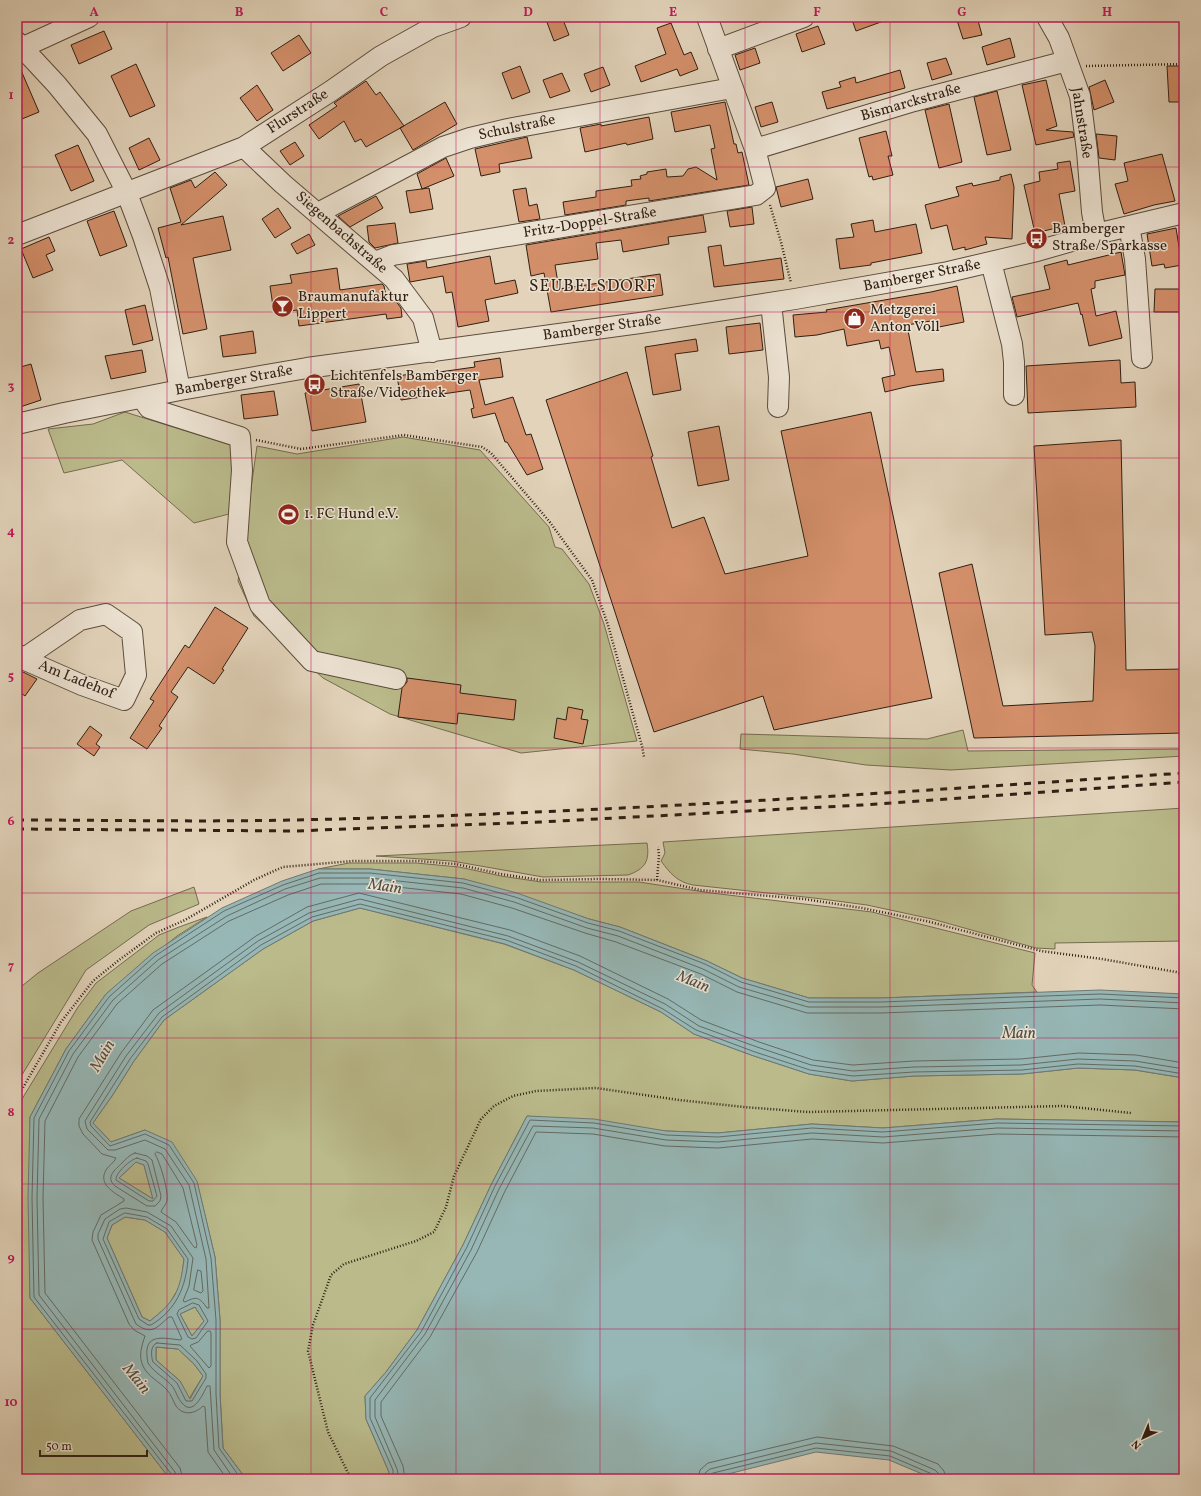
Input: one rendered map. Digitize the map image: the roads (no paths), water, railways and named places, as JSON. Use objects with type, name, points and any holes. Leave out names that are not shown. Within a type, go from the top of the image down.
[{"type":"street","points":[[89,17],[19,47],[57,85],[97,134],[126,191],[160,288],[180,390]]},
{"type":"street","name":"Flurstraße","points":[[17,235],[126,191],[244,147],[331,91],[381,56],[433,27],[461,17]]},
{"type":"street","points":[[707,17],[755,149]]},
{"type":"street","points":[[718,49],[804,17]]},
{"type":"street","name":"Jahnstraße","points":[[1047,17],[1059,38],[1080,96],[1087,151],[1092,212],[1096,234]]},
{"type":"street","name":"Bismarckstraße","points":[[755,149],[914,101],[1068,64]]},
{"type":"street","name":"Schulstraße","points":[[318,213],[443,146],[516,127],[732,88]]},
{"type":"street","name":"Siegenbachstraße","points":[[244,147],[283,184],[394,279],[423,318],[432,352]]},
{"type":"street","name":"Fritz-Doppel-Straße","points":[[375,262],[393,255],[756,195],[765,188],[755,149]]},
{"type":"street","name":"Bamberger Straße","points":[[17,424],[180,390],[307,368],[640,323],[795,299],[948,272],[1037,251],[1096,234],[1184,213]]},
{"type":"street","points":[[1129,226],[1135,259],[1142,358]]},
{"type":"street","points":[[991,262],[1012,344],[1014,362],[1014,395]]},
{"type":"street","points":[[771,302],[779,377],[778,406]]},
{"type":"street","points":[[142,398],[149,408],[240,437],[242,470],[237,542],[260,604],[312,661],[396,679]]},
{"type":"street","name":"Am Ladehof","points":[[106,614],[132,632],[136,675],[124,700],[82,685],[20,657],[80,620],[106,614]]},
{"type":"water","name":"Main","points":[[318,869],[370,869],[464,879],[517,893],[589,919],[620,927],[707,961],[742,978],[809,998],[881,998],[1100,990],[1184,994],[1184,1078],[1135,1070],[1078,1068],[1022,1074],[914,1076],[852,1081],[809,1074],[694,1034],[661,1012],[574,970],[505,944],[360,908],[313,921],[263,949],[164,1020],[134,1061],[93,1123],[111,1142],[145,1130],[172,1142],[197,1181],[215,1257],[220,1320],[220,1394],[223,1448],[246,1479],[170,1479],[30,1298],[28,1198],[30,1117],[66,1049],[106,994],[153,953],[222,908],[282,881]],"holes":[[[136,1162],[144,1165],[153,1199],[119,1178]],[[125,1217],[145,1220],[165,1232],[184,1259],[181,1280],[175,1295],[165,1308],[150,1321],[142,1317],[107,1238],[112,1225]],[[195,1307],[204,1321],[192,1336],[180,1314]],[[156,1347],[178,1349],[194,1364],[203,1376],[190,1399],[180,1381],[156,1360]]]},
{"type":"water","points":[[527,1116],[594,1119],[666,1131],[718,1133],[812,1124],[883,1128],[997,1119],[1184,1122],[1184,1479],[934,1479],[889,1460],[816,1452],[720,1476],[693,1479],[390,1479],[389,1472],[366,1419],[365,1396],[386,1372],[417,1330],[463,1245],[491,1185]]},
{"type":"railway","points":[[17,820],[258,821],[516,813],[738,802],[1184,773]]},
{"type":"railway","points":[[17,829],[294,831],[540,822],[862,805],[1184,782]]},
{"type":"place","name":"Bamberger Straße/Sparkasse","points":[[1036,238]]},
{"type":"place","name":"Braumanufaktur Lippert","points":[[283,306]]},
{"type":"place","name":"Metzgerei Anton Voll","points":[[855,319]]},
{"type":"place","name":"Lichtenfels Bamberger Straße/Videothek","points":[[314,385]]},
{"type":"place","name":"1. FC Hund e.V.","points":[[288,514]]},
{"type":"district","name":"SEUBELSDORF","points":[[593,286]]}]
